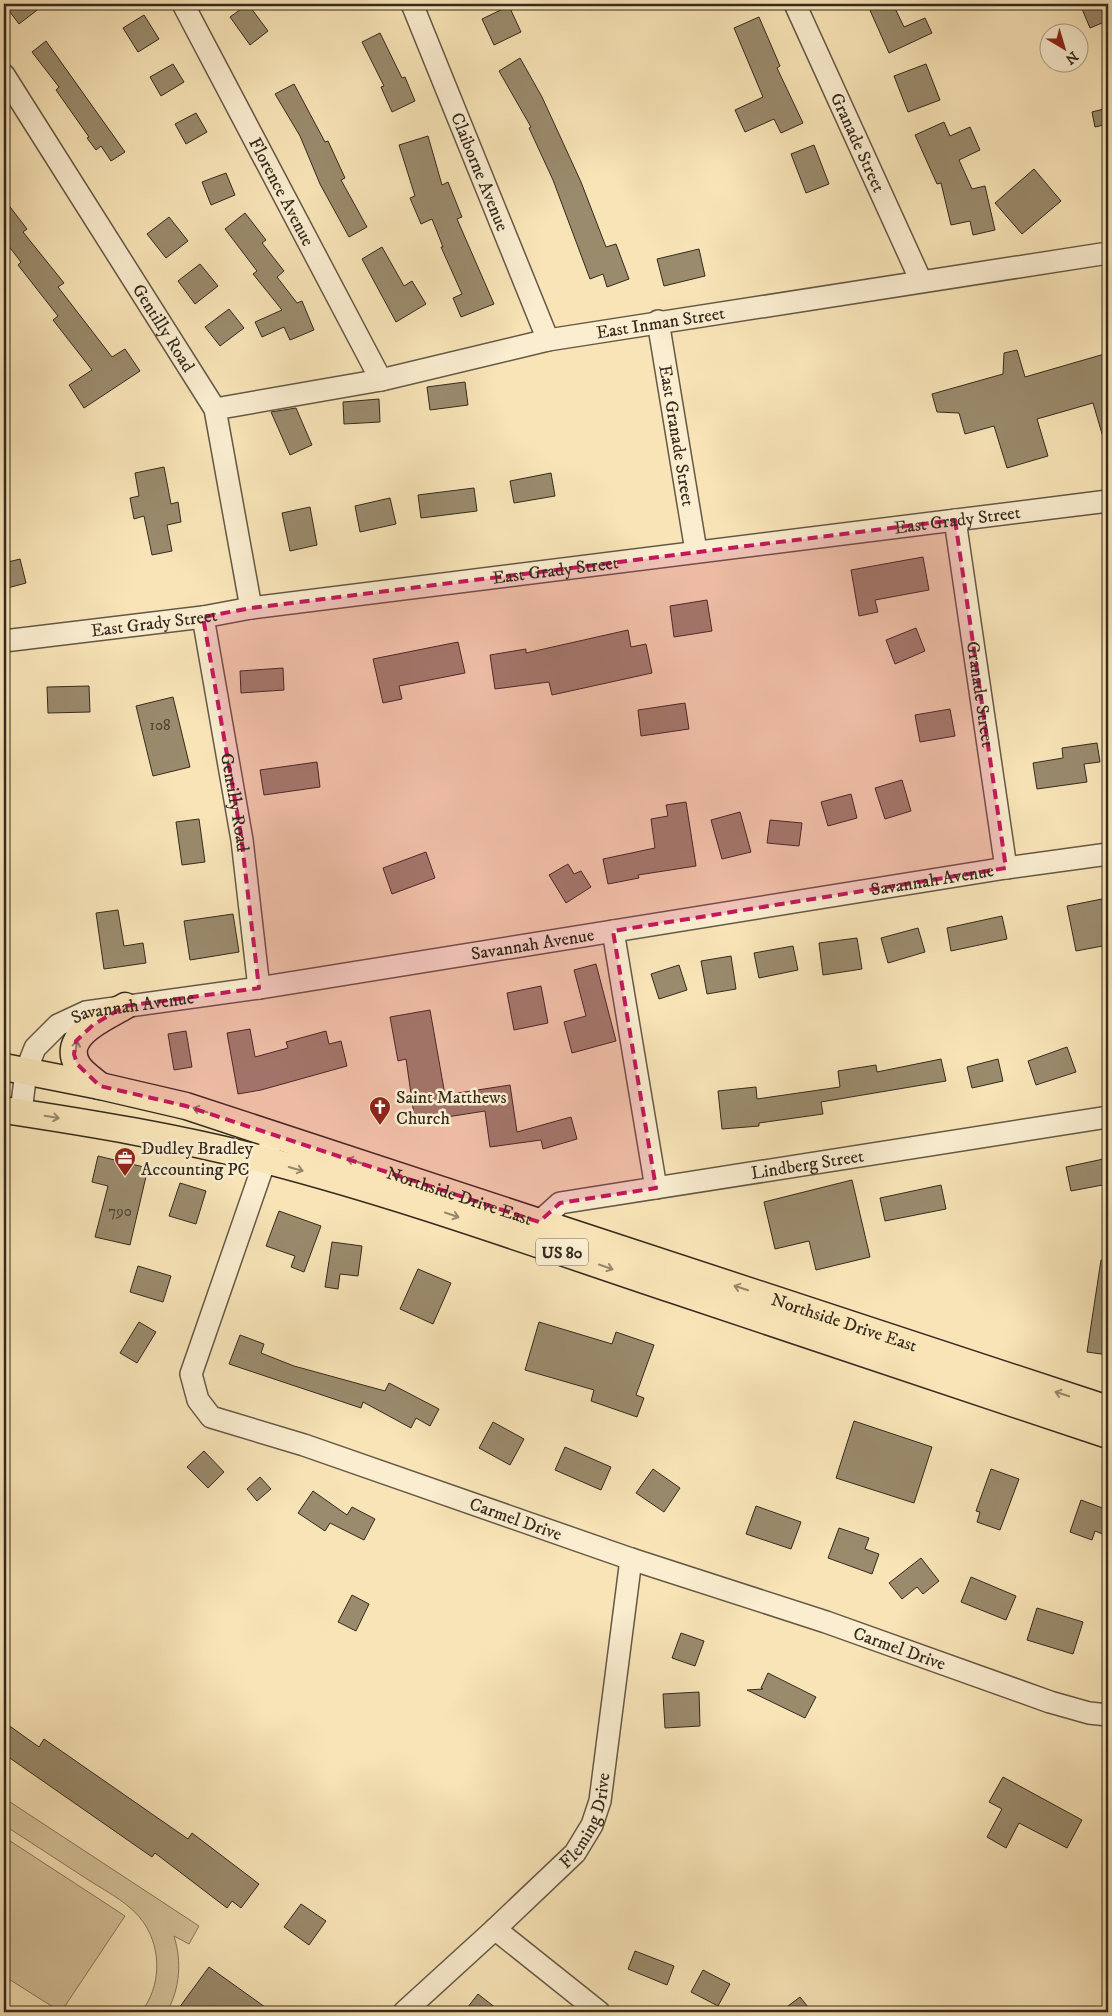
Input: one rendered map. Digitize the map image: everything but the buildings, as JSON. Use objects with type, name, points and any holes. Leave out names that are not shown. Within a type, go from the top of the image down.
[{"type":"main road","points":[[100,1086],[77,1064],[74,1054],[76,1041],[83,1032],[125,1006]]},
{"type":"main road","name":"Northside Drive East","points":[[15,1069],[186,1106],[1108,1409]]},
{"type":"main road","name":"Northside Drive East","points":[[12,1111],[81,1122],[264,1160],[449,1214],[520,1240],[864,1352],[1108,1435]]},
{"type":"street","name":"Florence Avenue","points":[[183,4],[381,380]]},
{"type":"street","name":"Claiborne Avenue","points":[[412,4],[548,340]]},
{"type":"street","name":"Granade Street","points":[[795,4],[921,281]]},
{"type":"street","name":"Gentilly Road","points":[[4,75],[215,409],[251,608]]},
{"type":"street","name":"East Inman Street","points":[[215,409],[381,380],[548,340],[658,321],[1108,252]]},
{"type":"street","name":"East Granade Street","points":[[658,321],[696,551]]},
{"type":"street","name":"East Grady Street","points":[[4,641],[203,617],[251,608],[696,551],[1108,501]]},
{"type":"street","name":"Granade Street","points":[[955,520],[1006,868]]},
{"type":"street","name":"Gentilly Road","points":[[203,617],[241,835],[259,988]]},
{"type":"street","name":"Savannah Avenue","points":[[12,1111],[15,1069],[58,1024],[86,1012],[259,988],[1006,868],[1108,854]]},
{"type":"street","points":[[613,931],[656,1188]]},
{"type":"street","name":"Lindberg Street","points":[[520,1240],[560,1203],[1108,1117]]},
{"type":"street","name":"Carmel Drive","points":[[274,1134],[191,1374],[198,1400],[211,1417],[304,1445],[631,1559],[826,1622],[1050,1702],[1089,1713],[1108,1715]]},
{"type":"street","name":"Fleming Drive","points":[[404,2012],[496,1930],[575,1853],[592,1825],[600,1801],[631,1559]]},
{"type":"street","points":[[496,1930],[599,2012]]},
{"type":"highlighted area","points":[[955,520],[1006,868],[613,931],[656,1188],[560,1203],[539,1222],[186,1106],[100,1086],[77,1064],[74,1054],[76,1041],[93,1025],[125,1006],[259,988],[241,835],[203,617],[251,608]]},
{"type":"shaded area","points":[[4,1798],[199,1926],[189,1944],[174,1936],[179,1965],[175,1994],[167,2012],[141,2012],[148,2002],[152,1991],[157,1968],[154,1945],[150,1934],[139,1916],[119,1899],[4,1825]]},
{"type":"shaded area","points":[[4,1837],[125,1916],[61,2012],[4,1976]]},
{"type":"place","name":"Saint Matthews Church","points":[[380,1126]]},
{"type":"place","name":"Dudley Bradley Accounting PC","points":[[125,1177]]}]
